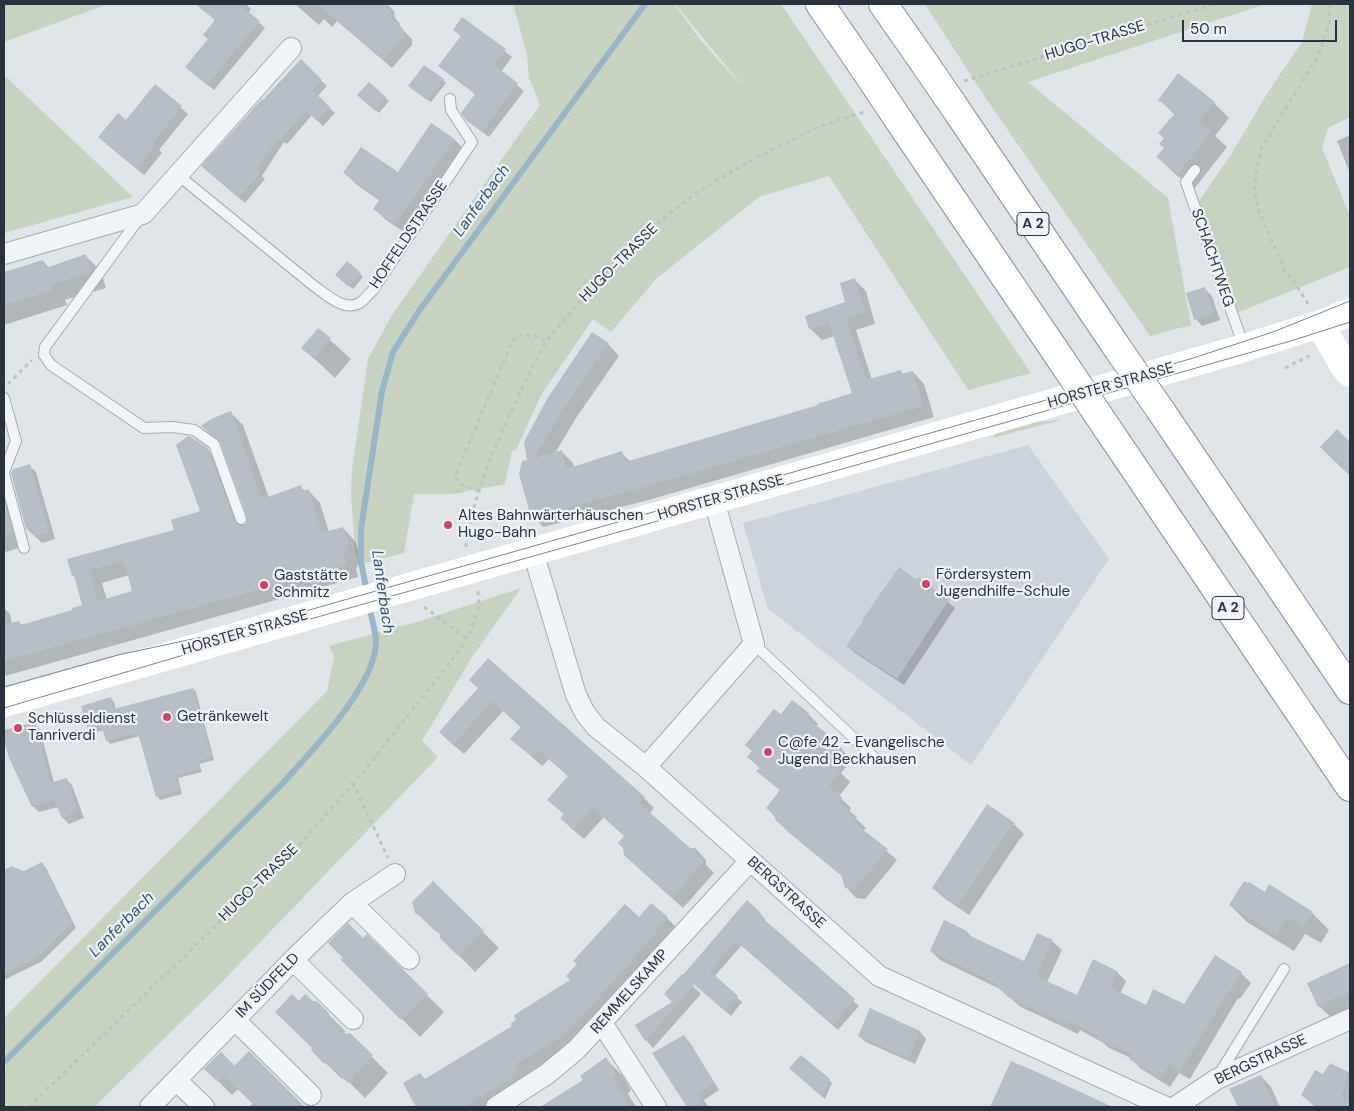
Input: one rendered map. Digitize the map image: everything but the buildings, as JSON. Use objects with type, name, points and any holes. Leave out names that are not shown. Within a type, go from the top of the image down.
[{"type":"main road","name":"A 2","points":[[820,4],[1350,787]]},
{"type":"main road","name":"A 2","points":[[883,4],[1350,690]]},
{"type":"main road","name":"HORSTER STRASSE","points":[[4,703],[334,608],[414,596],[533,552],[1244,348],[1320,324],[1350,312]]},
{"type":"main road","points":[[1320,324],[1343,366],[1350,373]]},
{"type":"street","points":[[4,254],[143,214],[291,48]]},
{"type":"street","points":[[646,767],[754,644],[714,500]]},
{"type":"street","name":"BERGSTRASSE","points":[[533,552],[576,695],[585,713],[596,726],[646,767],[879,976],[1166,1107]]},
{"type":"street","name":"REMMELSKAMP","points":[[496,1107],[547,1074],[576,1050],[750,861]]},
{"type":"street","name":"IM SÜDFELD","points":[[150,1107],[293,960],[352,903],[395,874]]},
{"type":"street","points":[[352,903],[409,959]]},
{"type":"street","points":[[293,960],[353,1019]]},
{"type":"street","name":"BERGSTRASSE","points":[[1175,1107],[1217,1079],[1350,1019]]},
{"type":"street","points":[[235,1020],[311,1095]]},
{"type":"street","points":[[602,1023],[656,1107]]},
{"type":"street","points":[[176,1080],[204,1107]]},
{"type":"lane","name":"HOFFELDSTRASSE","points":[[178,175],[333,300],[346,306],[360,303],[373,290],[472,142],[451,110],[450,99]]},
{"type":"lane","name":"SCHACHTWEG","points":[[1195,170],[1186,182],[1244,348]]},
{"type":"lane","points":[[143,214],[45,347],[44,355],[51,365],[144,428],[172,427],[194,430],[214,444],[241,520]]},
{"type":"lane","points":[[4,398],[16,441],[4,473],[24,548]]},
{"type":"lane","points":[[754,644],[877,760]]},
{"type":"lane","points":[[1217,1079],[1284,969]]},
{"type":"path","name":"HUGO-TRASSE","points":[[974,78],[1216,4]]},
{"type":"path","points":[[1295,283],[1286,273],[1258,209],[1255,191],[1256,172],[1261,149],[1319,54],[1329,24],[1330,4]]},
{"type":"path","name":"HUGO-TRASSE","points":[[476,500],[490,459],[520,392],[546,341],[588,292],[643,235],[697,192],[757,157],[823,125],[854,115]]},
{"type":"path","points":[[479,491],[459,483],[455,476],[512,342],[517,336],[524,335],[535,335],[546,341]]},
{"type":"path","points":[[4,388],[45,347]]},
{"type":"path","points":[[414,596],[467,639]]},
{"type":"path","name":"HUGO-TRASSE","points":[[30,1107],[303,841],[353,783],[456,656],[471,631]]},
{"type":"path","points":[[353,783],[395,874]]},
{"type":"shaded area","name":"Fördersystem Jugendhilfe-Schule","points":[[1028,445],[1109,559],[971,765],[768,609],[743,523]]},
{"type":"green space","points":[[4,4],[108,4],[4,42]]},
{"type":"green space","points":[[513,4],[781,4],[1031,373],[968,390],[829,176],[759,197],[657,278],[611,332],[593,319],[541,395],[516,450],[512,451],[505,484],[454,494],[414,494],[404,553],[359,565],[355,552],[351,494],[352,470],[368,359],[392,315],[540,105],[529,78],[527,55]],"holes":[[[676,5],[746,90],[701,41]]]},
{"type":"green space","points":[[925,4],[1266,4],[1028,82],[1168,198],[1191,325],[1150,336],[985,97]]},
{"type":"green space","points":[[1312,4],[1350,4],[1350,117],[1328,128],[1322,148],[1350,216],[1350,267],[1237,313],[1199,201],[1232,153],[1268,92],[1302,42]]},
{"type":"green space","points":[[4,75],[133,197],[4,233]]},
{"type":"green space","points":[[1061,420],[993,438],[996,432],[1025,424]]},
{"type":"green space","points":[[521,588],[472,657],[422,741],[438,757],[219,985],[94,1107],[4,1107],[4,1018],[327,691],[334,657],[329,646],[420,621]]},
{"type":"waterway","name":"Lanferbach","points":[[367,592],[361,562],[361,529],[382,391],[393,352],[419,311],[645,4]]},
{"type":"waterway","name":"Lanferbach","points":[[4,1062],[283,783],[340,718],[365,679],[373,661],[376,638],[369,605]]},
{"type":"tram line","points":[[4,687],[118,655],[253,626],[1190,359],[1273,332],[1350,301]]},
{"type":"tram line","points":[[4,708],[211,647],[1294,340],[1350,322]]},
{"type":"place","name":"Altes Bahnwärterhäuschen Hugo-Bahn","points":[[448,525]]},
{"type":"place","name":"Fördersystem Jugendhilfe-Schule","points":[[926,584]]},
{"type":"place","name":"Gaststätte Schmitz","points":[[264,585]]},
{"type":"place","name":"Getränkewelt","points":[[167,717]]},
{"type":"place","name":"Schlüsseldienst Tanriverdi","points":[[18,728]]},
{"type":"place","name":"C@fe 42 - Evangelische Jugend Beckhausen","points":[[768,752]]}]
